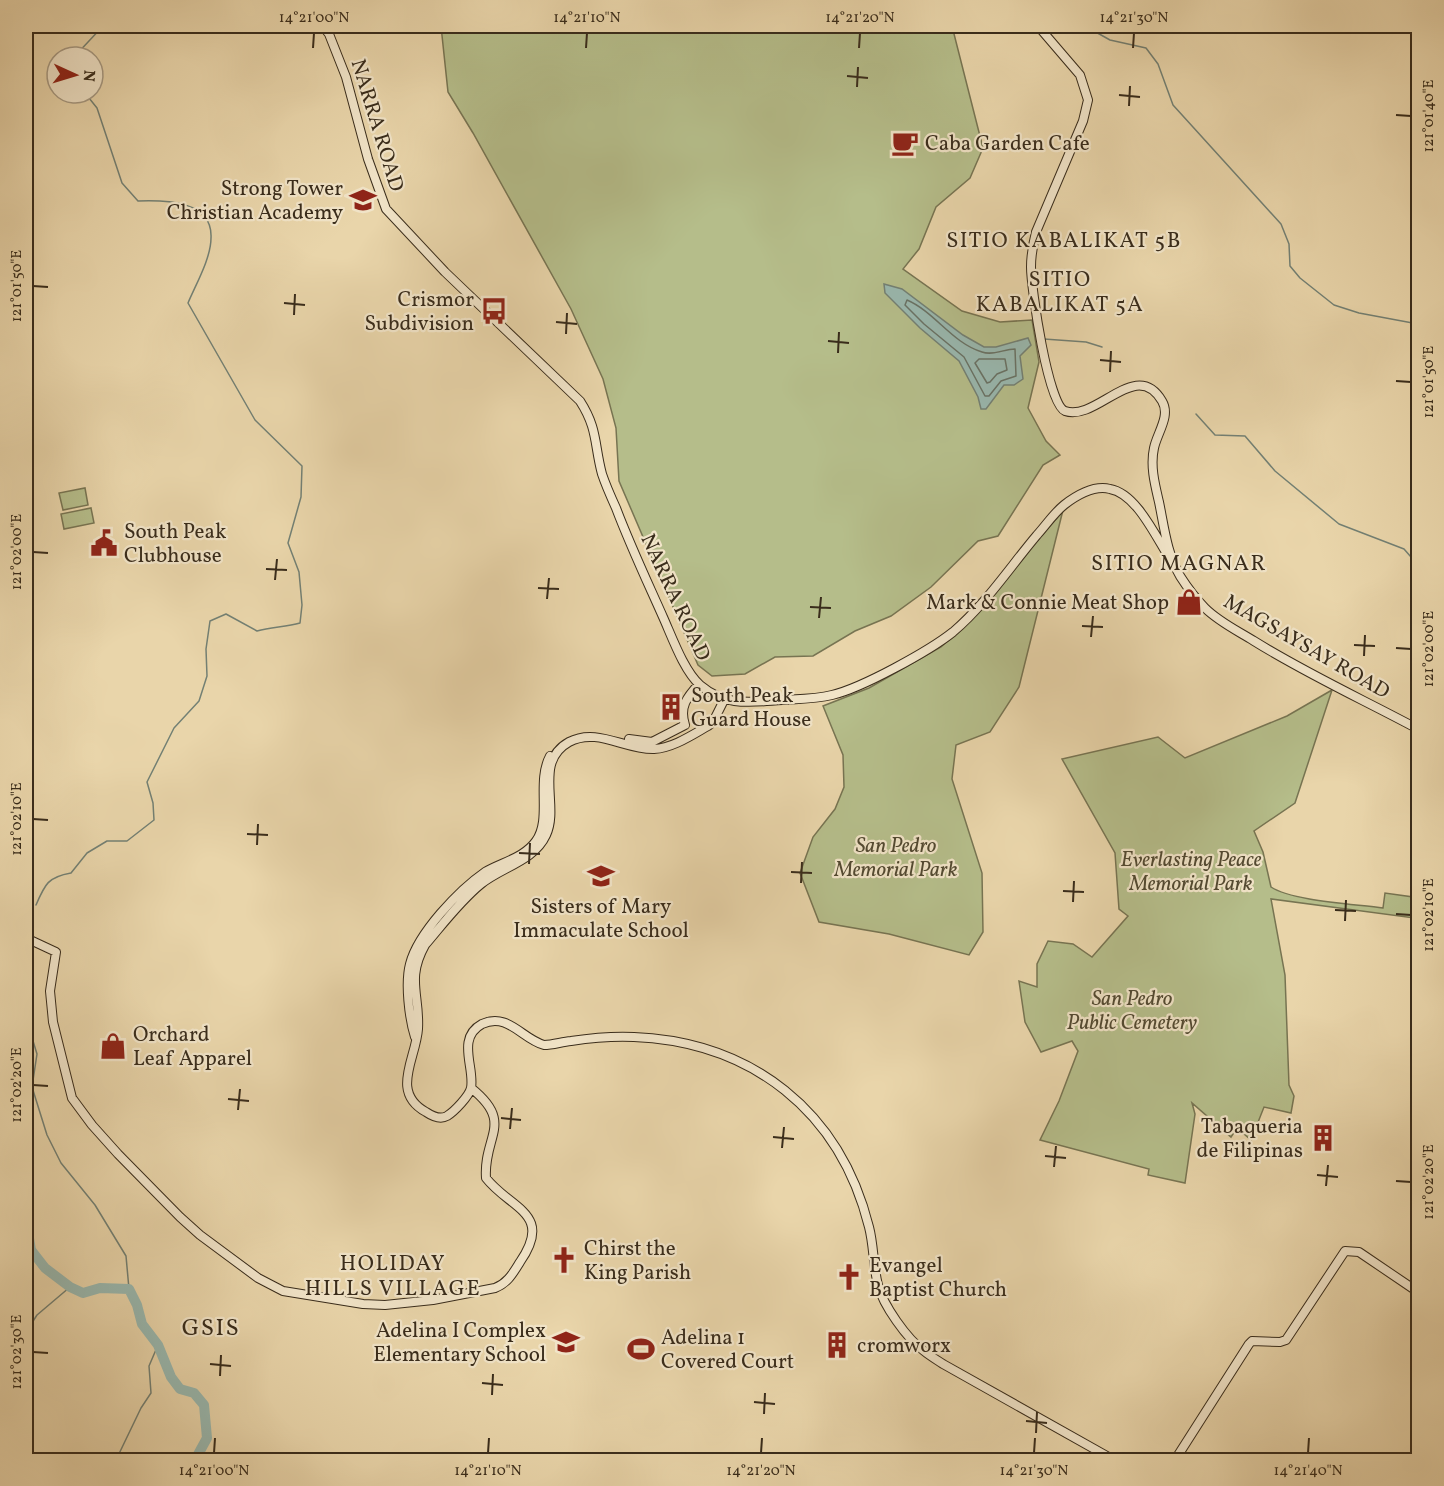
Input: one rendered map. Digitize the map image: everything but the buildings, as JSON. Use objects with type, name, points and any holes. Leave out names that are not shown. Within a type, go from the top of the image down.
[{"type":"street","name":"NARRA ROAD","points":[[323,26],[329,34],[346,77],[368,159],[386,209],[445,272],[580,401],[590,417],[602,474],[629,543],[687,666],[699,684],[724,700]]},
{"type":"street","name":"MAGSAYSAY ROAD","points":[[1038,26],[1080,75],[1088,100],[1083,121],[1036,231],[1032,249],[1031,278],[1041,339],[1052,390],[1058,406],[1062,410],[1078,412],[1089,409],[1130,386],[1149,388],[1162,400],[1165,415],[1153,449],[1153,471],[1165,529],[1176,568],[1204,607],[1237,631],[1316,677],[1419,729]]},
{"type":"street","points":[[1114,1461],[943,1364],[922,1351],[906,1334],[878,1287],[871,1236],[863,1204],[837,1149],[797,1100],[779,1083],[756,1070],[713,1050],[634,1037],[608,1037],[544,1045],[535,1042],[509,1023],[496,1020],[474,1030],[470,1038],[468,1056],[471,1088],[446,1116],[440,1118],[430,1115],[413,1103],[406,1078],[418,1027],[414,979],[419,956],[425,945],[480,885],[491,876],[527,857],[540,845],[549,826],[548,775],[553,759],[566,744],[586,737],[608,739],[641,748],[667,747],[701,731],[713,722],[724,700],[743,702],[832,695],[860,684],[938,643],[969,616],[1064,506],[1093,489],[1110,488],[1133,502],[1176,568]]},
{"type":"street","points":[[684,725],[682,707],[699,684]]},
{"type":"street","points":[[416,1041],[411,1025],[409,988],[410,963],[416,949],[438,918],[465,889],[487,871],[517,856],[534,843],[541,834],[545,765],[556,747],[575,734],[586,731],[641,742],[652,742],[684,725],[701,731]]},
{"type":"street","points":[[26,938],[56,952],[50,991],[52,1012],[72,1098],[92,1125],[180,1217],[258,1278],[283,1291],[363,1304],[393,1305],[495,1288],[509,1279],[529,1250],[532,1229],[528,1217],[520,1207],[486,1178],[488,1154],[496,1128],[494,1113],[484,1098],[471,1088]]},
{"type":"street","points":[[1419,949],[1419,997]]},
{"type":"street","points":[[1174,1461],[1252,1341],[1280,1342],[1288,1336],[1342,1253],[1345,1251],[1359,1252],[1419,1292]]},
{"type":"street","points":[[26,1455],[35,1461]]},
{"type":"green space","points":[[441,26],[952,26],[983,148],[970,178],[936,207],[919,249],[903,269],[962,311],[1000,322],[1032,320],[1039,362],[1028,408],[1046,441],[1060,455],[1043,465],[998,536],[978,541],[931,587],[891,616],[855,631],[813,656],[775,657],[745,674],[712,676],[698,665],[619,481],[616,428],[603,379],[571,309],[448,92]]},
{"type":"green space","points":[[85,488],[88,505],[63,510],[59,493]]},
{"type":"green space","points":[[91,508],[94,523],[64,529],[61,514]]},
{"type":"green space","name":"San Pedro Memorial Park","points":[[1063,510],[1019,687],[990,732],[956,745],[952,779],[982,873],[983,932],[969,955],[889,934],[819,922],[800,873],[813,837],[835,809],[844,787],[843,755],[823,706],[869,688],[941,647],[966,625]]},
{"type":"green space","points":[[1332,690],[1295,803],[1254,831],[1263,852],[1271,887],[1308,899],[1383,908],[1385,893],[1413,897],[1414,918],[1271,899],[1285,975],[1289,1085],[1294,1096],[1291,1113],[1264,1107],[1251,1140],[1237,1128],[1231,1137],[1192,1103],[1195,1114],[1185,1183],[1148,1175],[1149,1169],[1040,1140],[1059,1101],[1078,1051],[1072,1041],[1041,1052],[1025,1022],[1019,981],[1037,987],[1037,964],[1048,941],[1073,944],[1092,957],[1128,916],[1119,909],[1115,853],[1062,759],[1158,737],[1185,758],[1287,716]]},
{"type":"water","points":[[884,284],[902,289],[963,335],[984,347],[996,347],[1028,338],[1031,345],[1020,356],[1023,379],[1014,385],[1004,385],[986,409],[981,409],[978,397],[959,361],[920,328],[885,293]]},
{"type":"waterway","points":[[85,45],[103,26]]},
{"type":"waterway","points":[[1085,26],[1110,40],[1146,48],[1158,64],[1173,105],[1281,224],[1289,244],[1290,266],[1300,278],[1334,305],[1359,313],[1418,324]]},
{"type":"waterway","points":[[36,905],[48,883],[52,879],[71,873],[87,853],[107,841],[127,841],[154,820],[153,803],[147,782],[174,728],[199,701],[207,676],[206,649],[210,621],[226,614],[257,631],[300,623],[302,605],[299,572],[288,543],[301,497],[302,466],[255,420],[188,303],[209,254],[210,225],[196,209],[185,205],[173,202],[138,201],[122,183],[95,105]]},
{"type":"waterway","points":[[1044,339],[1086,342],[1102,347]]},
{"type":"waterway","points":[[1196,414],[1215,435],[1245,436],[1275,471],[1339,524],[1404,549],[1418,565]]},
{"type":"waterway","points":[[26,911],[31,909]]},
{"type":"waterway","points":[[26,1018],[37,1054],[32,1087],[47,1135],[61,1163],[95,1205],[126,1256],[129,1289]]},
{"type":"waterway","points":[[26,1221],[31,1250],[45,1268],[70,1287],[83,1293],[100,1288],[129,1289],[137,1305],[142,1324],[158,1345],[171,1377],[180,1389],[194,1393],[204,1405],[207,1438],[195,1460]]},
{"type":"waterway","points":[[26,1332],[37,1315],[70,1287]]},
{"type":"waterway","points":[[116,1460],[141,1408],[151,1393],[149,1366],[158,1345]]},
{"type":"place","name":"Caba Garden Cafe","points":[[905,143]]},
{"type":"place","name":"Strong Tower Christian Academy","points":[[363,200]]},
{"type":"place","name":"Crismor Subdivision","points":[[494,311]]},
{"type":"place","name":"South Peak Clubhouse","points":[[104,543]]},
{"type":"place","name":"Mark & Connie Meat Shop","points":[[1189,602]]},
{"type":"place","name":"South Peak Guard House","points":[[671,707]]},
{"type":"place","name":"Sisters of Mary Immaculate School","points":[[601,876]]},
{"type":"place","name":"Orchard Leaf Apparel","points":[[113,1046]]},
{"type":"place","name":"Tabaqueria de Filipinas","points":[[1323,1138]]},
{"type":"place","name":"Chirst the King Parish","points":[[564,1260]]},
{"type":"place","name":"Evangel Baptist Church","points":[[849,1277]]},
{"type":"place","name":"Adelina I Complex Elementary School","points":[[566,1342]]},
{"type":"place","name":"cromworx","points":[[837,1345]]},
{"type":"place","name":"Adelina 1 Covered Court","points":[[641,1349]]},
{"type":"district","name":"SITIO KABALIKAT 5B","points":[[1064,239]]},
{"type":"district","name":"SITIO KABALIKAT 5A","points":[[1060,290]]},
{"type":"district","name":"SITIO MAGNAR","points":[[1179,562]]},
{"type":"district","name":"HOLIDAY HILLS VILLAGE","points":[[393,1274]]},
{"type":"district","name":"GSIS","points":[[211,1327]]},
{"type":"park label","name":"Everlasting Peace Memorial Park","points":[[1191,871]]},
{"type":"park label","name":"San Pedro Public Cemetery","points":[[1132,1010]]}]
